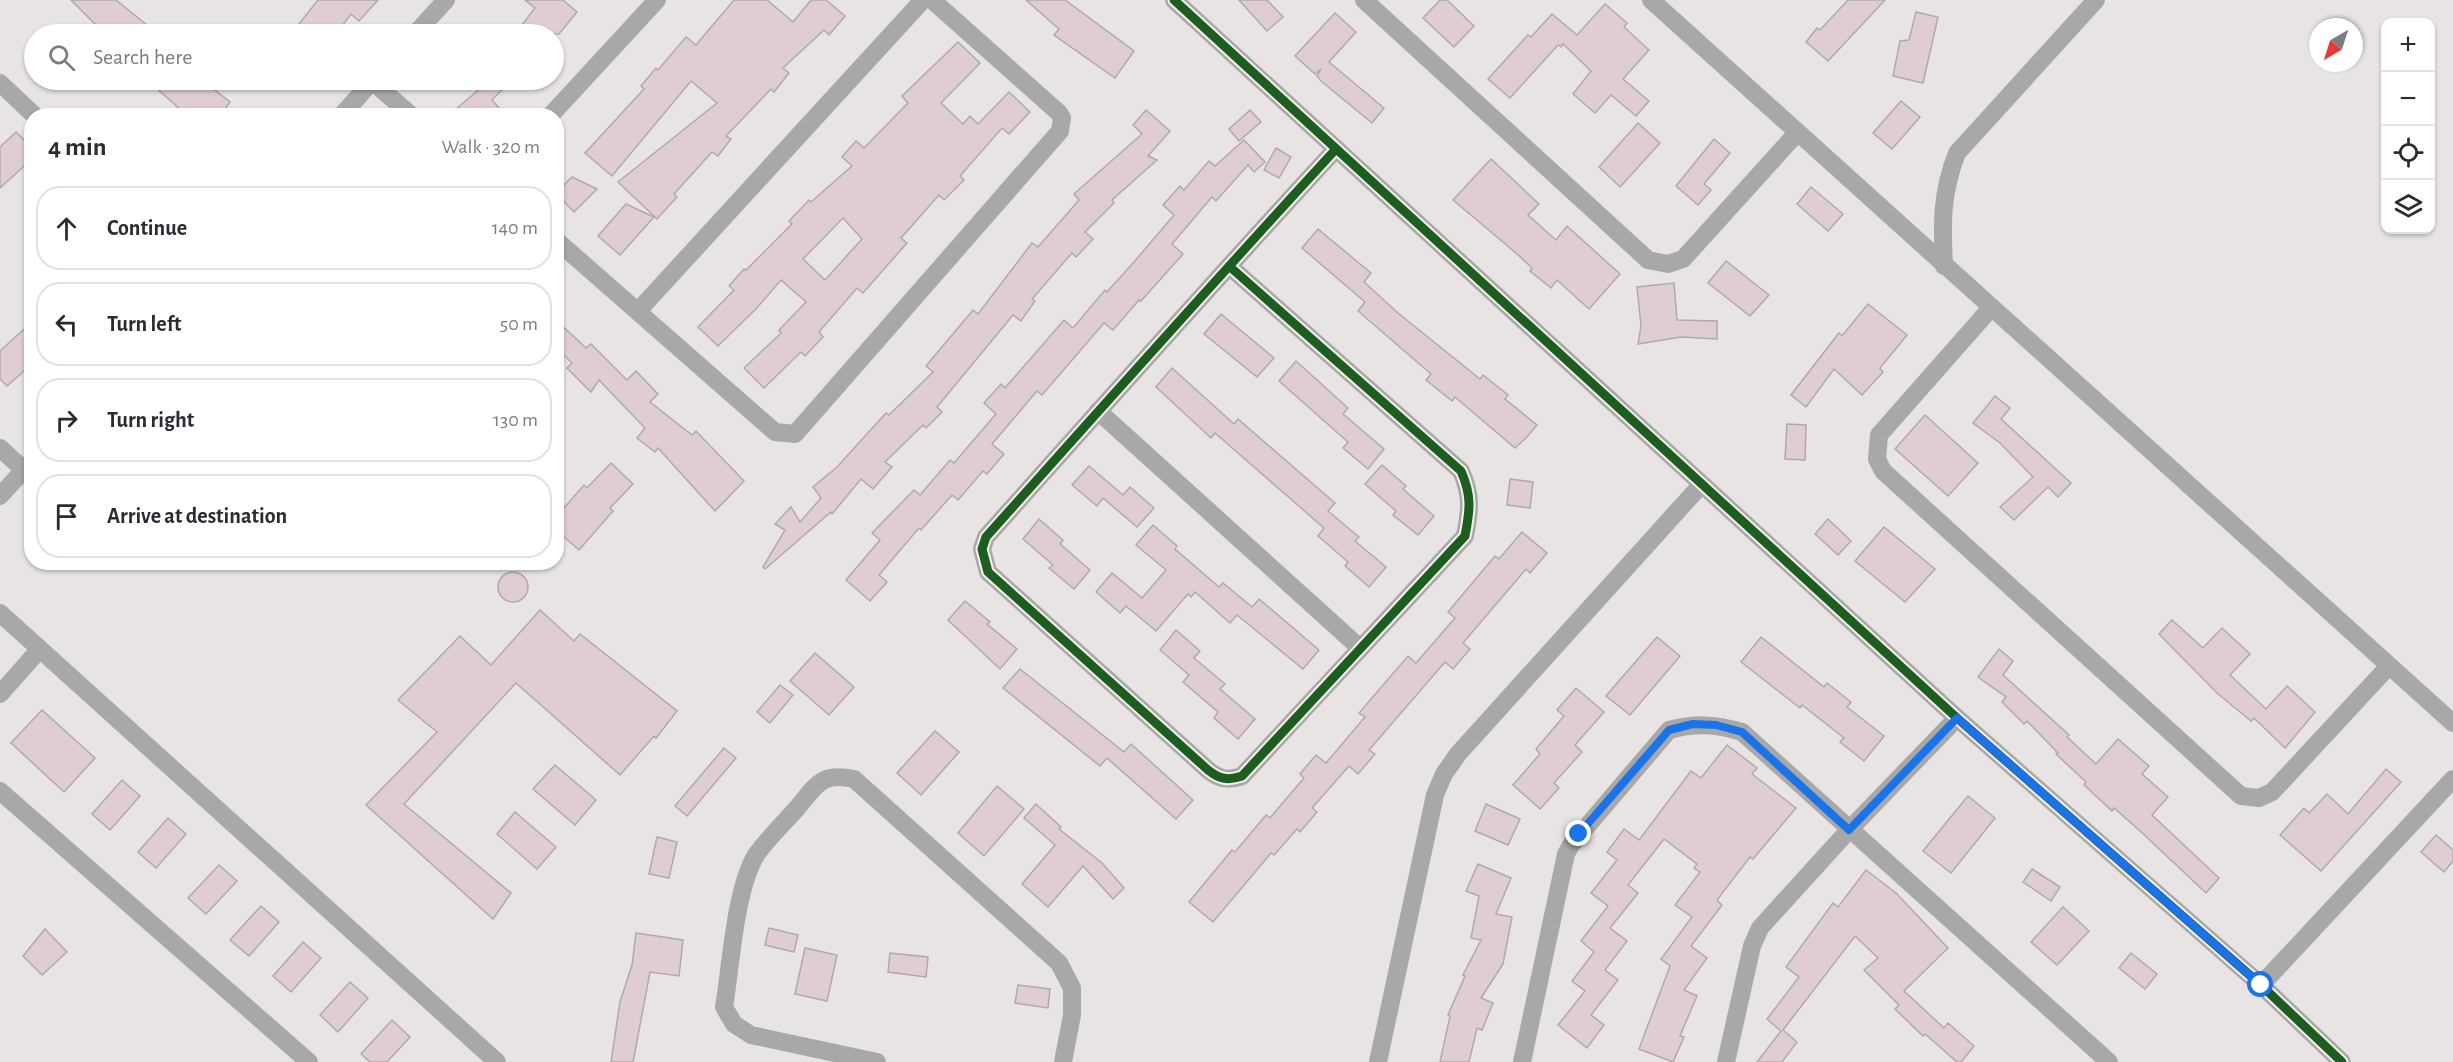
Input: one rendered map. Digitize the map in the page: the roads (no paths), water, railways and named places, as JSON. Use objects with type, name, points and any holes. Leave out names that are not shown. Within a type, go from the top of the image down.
[{"type":"street","points":[[424,24],[446,0]]},
{"type":"street","points":[[557,108],[657,0]]},
{"type":"street","points":[[638,311],[923,0]]},
{"type":"street","points":[[564,247],[775,432],[795,434],[1060,131],[1062,118],[1059,113],[932,0]]},
{"type":"street","points":[[1174,0],[1957,718],[2261,985],[2342,1062]]},
{"type":"street","points":[[1364,0],[1648,260],[1668,264],[1683,260],[1797,133]]},
{"type":"street","points":[[1651,0],[2388,667],[2453,723]]},
{"type":"street","points":[[1944,266],[1942,210],[1946,179],[1957,153],[2096,0]]},
{"type":"street","points":[[0,83],[27,108]]},
{"type":"street","points":[[348,108],[363,90]]},
{"type":"street","points":[[383,90],[403,108]]},
{"type":"street","points":[[1229,266],[1461,471],[1469,491],[1469,514],[1465,536],[1242,776],[1231,780],[1216,777],[1208,771],[988,572],[983,560],[982,549],[986,537],[1098,411],[1229,266],[1336,149]]},
{"type":"street","points":[[1991,308],[1879,435],[1877,459],[1883,471],[2241,796],[2259,798],[2272,792],[2388,667]]},
{"type":"street","points":[[1098,411],[1360,648]]},
{"type":"street","points":[[0,448],[24,463]]},
{"type":"street","points":[[0,496],[24,470]]},
{"type":"street","points":[[1378,1062],[1435,795],[1444,774],[1458,754],[1701,485]]},
{"type":"street","points":[[0,613],[497,1062]]},
{"type":"street","points":[[0,694],[39,650]]},
{"type":"street","points":[[1726,1062],[1755,938],[1849,830],[1957,718]]},
{"type":"street","points":[[1522,1062],[1566,854],[1579,834],[1669,730],[1693,724],[1716,725],[1742,732],[2109,1062]]},
{"type":"street","points":[[877,1062],[751,1035],[734,1024],[724,1007],[743,889],[749,870],[757,855],[820,782],[836,775],[854,779],[1059,963],[1072,988],[1072,1015],[1063,1062]]},
{"type":"street","points":[[2261,985],[2453,778]]},
{"type":"street","points":[[0,791],[309,1062]]},
{"type":"street","points":[[2082,1062],[2086,1042]]}]
